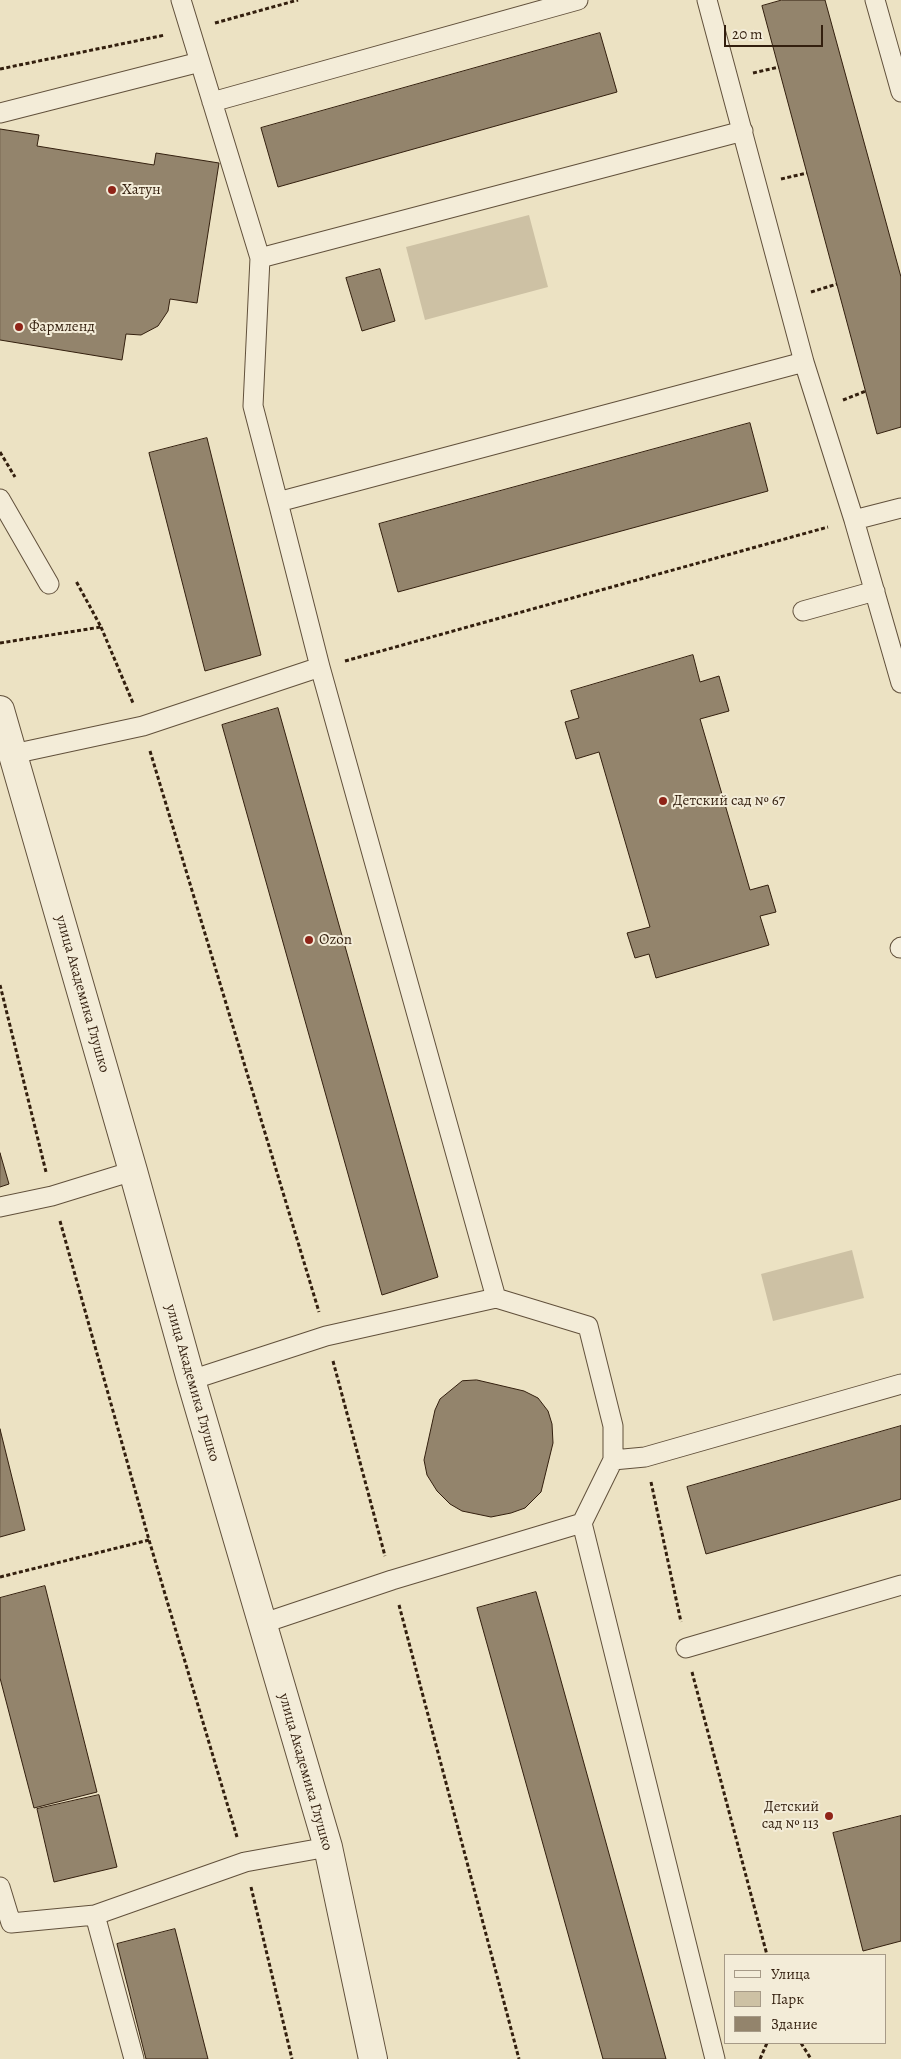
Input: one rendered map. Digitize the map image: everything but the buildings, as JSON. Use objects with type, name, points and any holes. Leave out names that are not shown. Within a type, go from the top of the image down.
[{"type":"street","name":"улица Академика Глушко","points":[[0,710],[261,1624],[328,1847],[373,2059]]},
{"type":"lane","points":[[181,0],[260,258],[252,406],[320,668],[496,1298]]},
{"type":"lane","points":[[212,102],[578,0]]},
{"type":"lane","points":[[707,0],[804,362],[854,520],[901,683]]},
{"type":"lane","points":[[875,0],[901,92]]},
{"type":"lane","points":[[0,113],[200,62]]},
{"type":"lane","points":[[260,258],[743,131]]},
{"type":"lane","points":[[278,502],[804,362]]},
{"type":"lane","points":[[0,499],[49,584]]},
{"type":"lane","points":[[854,520],[901,508]]},
{"type":"lane","points":[[803,611],[875,591]]},
{"type":"lane","points":[[13,754],[143,726],[320,668]]},
{"type":"lane","points":[[0,1207],[52,1196],[133,1171]]},
{"type":"lane","points":[[191,1380],[326,1336],[496,1298],[588,1326],[614,1426],[613,1460],[582,1524],[715,2059]]},
{"type":"lane","points":[[613,1460],[645,1457],[901,1384]]},
{"type":"lane","points":[[261,1624],[392,1580],[582,1524]]},
{"type":"lane","points":[[686,1648],[901,1584]]},
{"type":"lane","points":[[0,1887],[12,1923],[95,1915],[245,1862],[328,1847]]},
{"type":"lane","points":[[95,1915],[134,2059]]},
{"type":"path","points":[[0,69],[190,30],[298,0]]},
{"type":"path","points":[[320,668],[854,520]]},
{"type":"path","points":[[0,985],[52,1196],[149,1540],[245,1862],[292,2059]]},
{"type":"path","points":[[645,1457],[686,1648],[767,1954]]},
{"type":"path","points":[[0,1577],[149,1540]]},
{"type":"path","points":[[760,2059],[767,2044]]},
{"type":"path","points":[[802,2044],[811,2059]]},
{"type":"green space","points":[[529,215],[548,287],[425,320],[406,247]]},
{"type":"green space","points":[[852,1250],[864,1298],[773,1321],[761,1274]]},
{"type":"place","name":"Хатун","points":[[112,190]]},
{"type":"place","name":"Фармленд","points":[[19,327]]},
{"type":"place","name":"Детский сад № 67","points":[[663,801]]},
{"type":"place","name":"Ozon","points":[[309,940]]},
{"type":"place","name":"Детский сад № 113","points":[[829,1816]]}]
